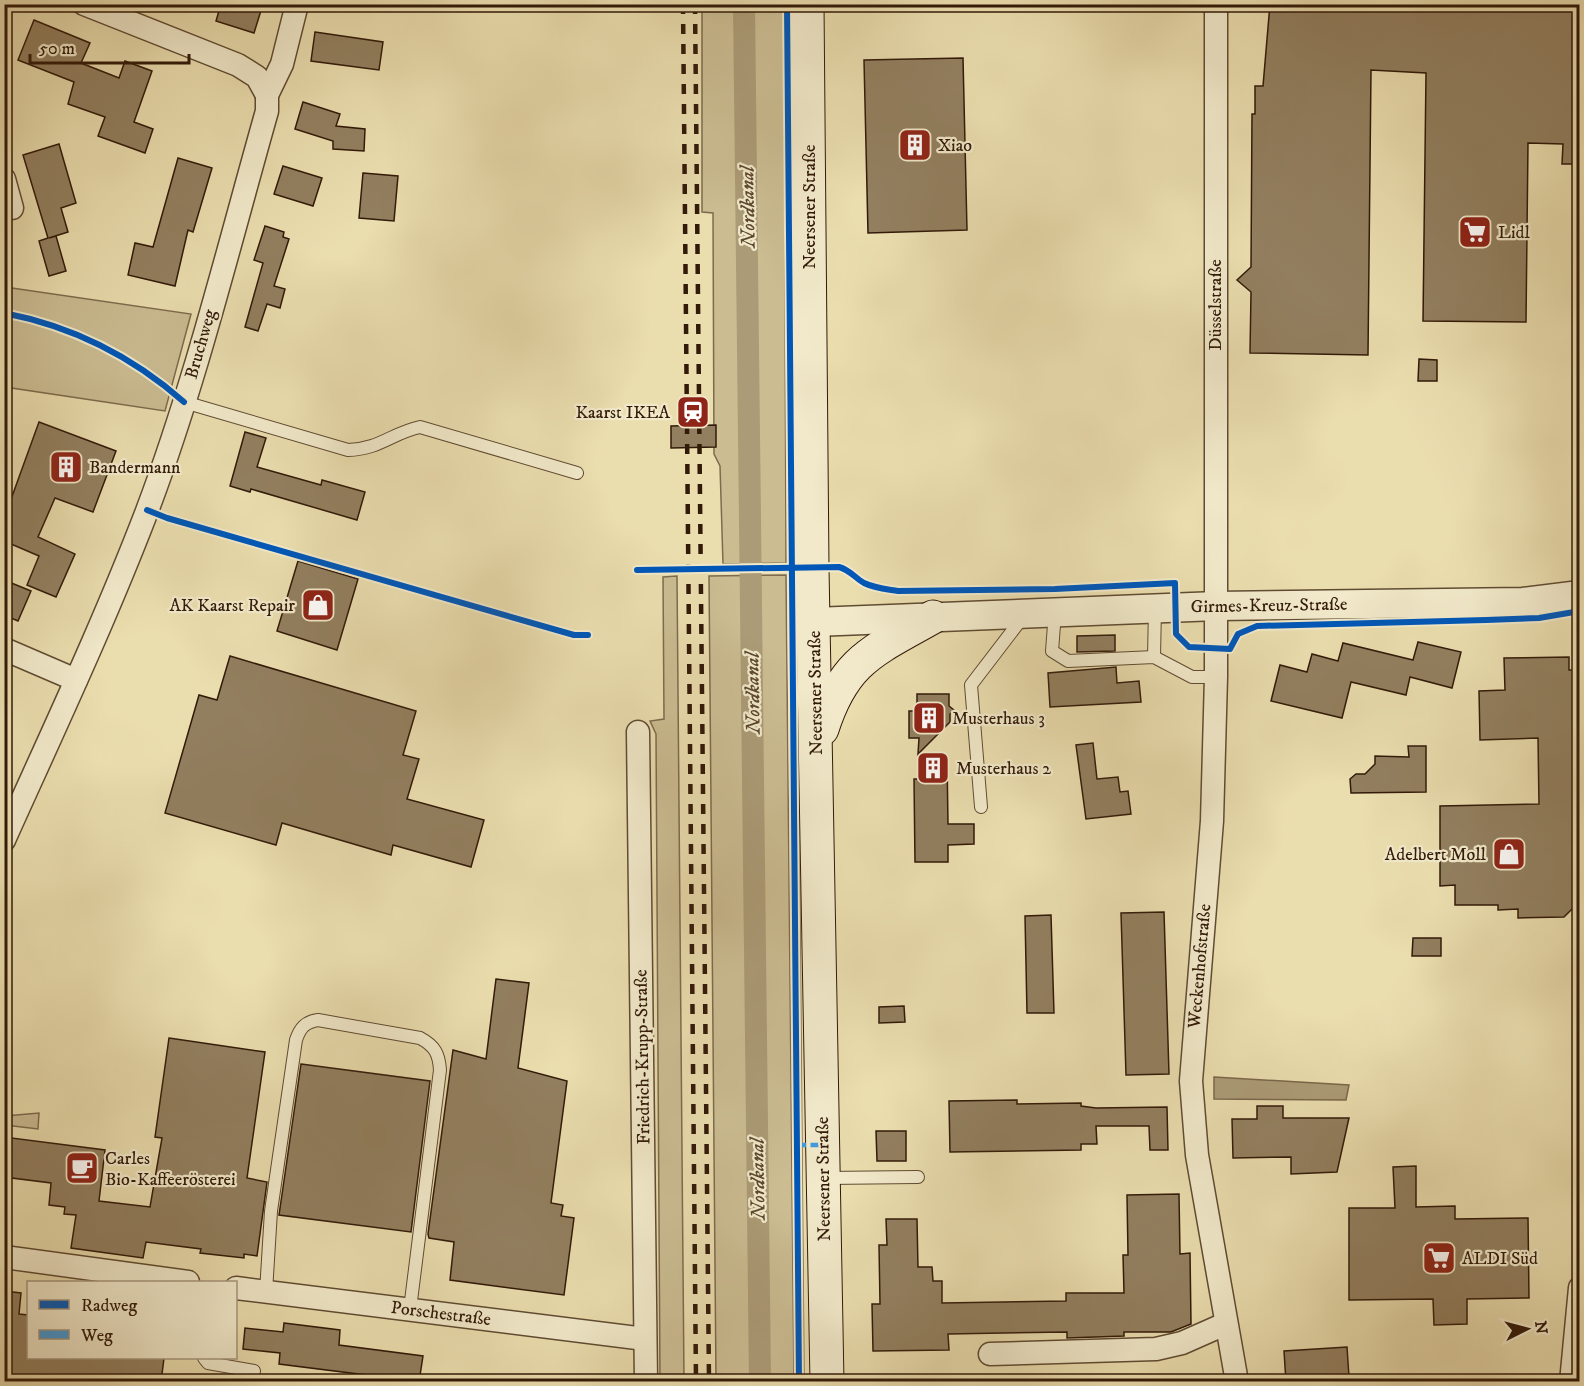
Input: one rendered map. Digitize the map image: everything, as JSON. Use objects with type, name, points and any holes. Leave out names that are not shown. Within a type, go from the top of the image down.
[{"type":"main road","name":"Neersener Straße","points":[[807,4],[814,622],[827,1382]]},
{"type":"main road","points":[[816,748],[841,682],[856,665],[878,648],[933,617]]},
{"type":"street","points":[[84,4],[238,65],[257,77],[267,95]]},
{"type":"street","name":"Bruchweg","points":[[4,840],[76,680],[147,510],[184,402],[267,111],[267,95],[282,64],[297,4]]},
{"type":"street","name":"Düsselstraße","points":[[1216,4],[1217,606]]},
{"type":"street","points":[[4,179],[12,208]]},
{"type":"street","name":"Girmes-Kreuz-Straße","points":[[814,622],[1217,606],[1523,602],[1580,595]]},
{"type":"street","name":"Weckenhofstraße","points":[[1217,606],[1212,821],[1191,1081],[1197,1155],[1237,1382]]},
{"type":"street","points":[[4,649],[76,680]]},
{"type":"street","name":"Friedrich-Krupp-Straße","points":[[638,732],[646,1382]]},
{"type":"street","points":[[4,1257],[181,1281]]},
{"type":"street","name":"Porschestraße","points":[[237,1288],[645,1339]]},
{"type":"street","points":[[1571,1382],[1580,1288]]},
{"type":"street","points":[[990,1354],[1156,1349],[1182,1342],[1225,1324]]},
{"type":"lane","points":[[184,402],[348,450],[368,449],[406,430],[420,427],[577,472]]},
{"type":"lane","points":[[1154,657],[1155,608]]},
{"type":"lane","points":[[1055,612],[1052,651],[1068,661],[1154,657],[1192,677],[1216,677]]},
{"type":"lane","points":[[981,807],[972,685],[1025,613]]},
{"type":"lane","points":[[266,1292],[272,1211],[296,1040],[299,1030],[308,1022],[318,1020],[420,1038],[432,1044],[439,1055],[440,1070],[410,1309]]},
{"type":"lane","points":[[823,1178],[918,1177]]},
{"type":"lane","points":[[205,1359],[208,1363],[255,1371]]},
{"type":"shaded area","points":[[702,5],[784,5],[786,563],[723,564],[720,466],[714,454],[713,213],[702,212]]},
{"type":"shaded area","points":[[5,287],[191,314],[165,411],[5,387]]},
{"type":"shaded area","points":[[794,573],[797,573],[804,1382],[801,1381]]},
{"type":"shaded area","points":[[786,575],[794,1381],[716,1381],[709,576]]},
{"type":"shaded area","points":[[677,576],[684,1381],[660,1382],[656,734],[650,721],[664,719],[663,577]]},
{"type":"shaded area","points":[[1214,1077],[1349,1085],[1346,1100],[1214,1099]]},
{"type":"shaded area","points":[[39,1113],[38,1129],[5,1125],[5,1116]]},
{"type":"building","points":[[221,4],[263,4],[254,33],[216,21]]},
{"type":"building","points":[[1270,4],[1580,4],[1580,164],[1562,164],[1563,144],[1528,143],[1526,322],[1423,321],[1426,73],[1371,70],[1368,355],[1250,353],[1251,292],[1237,280],[1251,267],[1252,114],[1255,114],[1255,86],[1263,86]]},
{"type":"building","points":[[34,20],[90,43],[81,63],[119,78],[125,61],[152,71],[134,122],[153,129],[145,153],[98,136],[105,117],[68,104],[74,82],[18,60]]},
{"type":"building","points":[[315,32],[383,42],[379,70],[311,61]]},
{"type":"building","name":"Xiao","points":[[963,58],[967,230],[868,233],[864,60]]},
{"type":"building","points":[[303,102],[340,114],[336,126],[365,129],[364,151],[333,149],[333,141],[295,129]]},
{"type":"building","points":[[59,144],[76,203],[61,208],[68,232],[49,238],[56,236],[66,271],[49,276],[39,241],[48,238],[23,155]]},
{"type":"building","points":[[178,158],[212,168],[193,232],[188,230],[175,286],[128,275],[135,243],[153,247]]},
{"type":"building","points":[[283,166],[322,178],[313,206],[274,194]]},
{"type":"building","points":[[363,173],[398,176],[394,221],[359,218]]},
{"type":"building","points":[[265,226],[284,232],[283,237],[289,239],[274,286],[285,289],[280,308],[267,304],[258,331],[245,327],[263,263],[254,260]]},
{"type":"building","points":[[1419,359],[1437,360],[1437,381],[1418,381]]},
{"type":"building","points":[[39,422],[116,451],[93,512],[55,498],[38,537],[75,554],[56,597],[27,585],[39,556],[4,541],[4,500],[10,502]]},
{"type":"building","points":[[716,425],[716,447],[671,448],[671,426]]},
{"type":"building","points":[[245,432],[266,438],[257,467],[321,485],[322,480],[365,492],[357,520],[251,489],[250,492],[230,486]]},
{"type":"building","name":"AK Kaarst Repair","points":[[298,561],[358,579],[337,650],[277,631]]},
{"type":"building","points":[[4,580],[31,591],[18,621],[4,615]]},
{"type":"building","points":[[1115,635],[1115,651],[1077,652],[1077,636]]},
{"type":"building","points":[[1418,642],[1461,652],[1452,688],[1410,677],[1406,695],[1351,682],[1342,718],[1271,701],[1280,665],[1307,672],[1312,654],[1338,661],[1343,643],[1413,660]]},
{"type":"building","points":[[230,656],[416,711],[403,755],[419,759],[407,799],[484,820],[471,867],[393,845],[391,855],[282,823],[276,845],[165,813],[199,695],[217,700]]},
{"type":"building","points":[[1569,657],[1569,670],[1580,670],[1580,902],[1574,902],[1574,907],[1564,917],[1518,918],[1518,909],[1498,910],[1498,905],[1455,905],[1455,885],[1440,886],[1440,806],[1539,804],[1538,738],[1480,740],[1479,691],[1505,690],[1504,658]]},
{"type":"building","points":[[1116,667],[1117,683],[1139,681],[1141,702],[1050,707],[1048,673]]},
{"type":"building","name":"Musterhaus 3","points":[[917,694],[949,694],[949,706],[954,710],[950,714],[950,722],[918,754],[919,738],[909,738],[909,711],[917,711]]},
{"type":"building","points":[[1093,743],[1097,779],[1118,777],[1120,792],[1128,791],[1131,814],[1086,819],[1076,745]]},
{"type":"building","points":[[1408,746],[1426,746],[1426,792],[1351,793],[1350,779],[1356,774],[1365,774],[1375,764],[1375,756],[1409,757]]},
{"type":"building","points":[[947,757],[948,824],[974,824],[974,844],[948,845],[948,862],[915,862],[914,779],[918,779],[918,758]]},
{"type":"building","points":[[1164,912],[1169,1074],[1126,1075],[1121,913]]},
{"type":"building","points":[[1051,915],[1054,1013],[1027,1013],[1025,916]]},
{"type":"building","points":[[1413,938],[1441,938],[1441,956],[1412,956]]},
{"type":"building","points":[[496,979],[529,983],[518,1068],[567,1081],[551,1203],[563,1205],[561,1216],[574,1218],[564,1295],[450,1280],[454,1242],[429,1238],[428,1234],[453,1050],[486,1059]]},
{"type":"building","points":[[904,1006],[905,1022],[879,1023],[879,1007]]},
{"type":"building","points":[[169,1038],[265,1052],[247,1178],[267,1182],[257,1256],[244,1254],[244,1258],[200,1253],[201,1249],[146,1242],[143,1258],[71,1248],[76,1215],[64,1214],[65,1207],[49,1205],[51,1183],[4,1177],[4,1137],[105,1150],[99,1201],[150,1207],[162,1138],[155,1137]]},
{"type":"building","points":[[301,1064],[430,1081],[411,1232],[279,1215]]},
{"type":"building","points":[[1017,1100],[1017,1104],[1081,1103],[1081,1106],[1096,1108],[1167,1107],[1168,1150],[1150,1150],[1149,1126],[1096,1126],[1097,1144],[1081,1144],[1081,1150],[950,1152],[949,1101]]},
{"type":"building","points":[[1257,1106],[1283,1106],[1283,1118],[1349,1118],[1337,1172],[1291,1174],[1291,1157],[1233,1158],[1232,1119],[1257,1119]]},
{"type":"building","points":[[876,1131],[906,1131],[906,1161],[877,1161]]},
{"type":"building","name":"ALDI Süd","points":[[1416,1166],[1416,1207],[1455,1206],[1455,1219],[1528,1218],[1529,1298],[1467,1299],[1467,1324],[1434,1325],[1433,1299],[1349,1300],[1349,1208],[1395,1208],[1393,1167]]},
{"type":"building","points":[[1179,1194],[1180,1254],[1190,1253],[1191,1324],[1171,1332],[1124,1332],[1124,1336],[1067,1338],[1067,1332],[948,1334],[949,1350],[873,1351],[872,1304],[880,1304],[879,1245],[887,1245],[886,1219],[917,1219],[918,1267],[932,1267],[933,1281],[942,1281],[942,1303],[1066,1301],[1066,1293],[1124,1293],[1123,1255],[1128,1255],[1127,1195]]},
{"type":"building","points":[[4,1291],[21,1293],[19,1314],[27,1315],[27,1359],[164,1359],[161,1382],[4,1382]]},
{"type":"building","points":[[284,1323],[340,1330],[339,1345],[423,1356],[419,1382],[365,1382],[366,1375],[279,1364],[280,1353],[243,1349],[245,1328],[283,1332]]},
{"type":"building","points":[[1347,1347],[1349,1377],[1286,1382],[1284,1351]]},
{"type":"waterway","name":"Nordkanal","points":[[744,4],[760,1382]]},
{"type":"railway","points":[[683,4],[696,1382]]},
{"type":"railway","points":[[695,4],[709,1382]]},
{"type":"marked path","points":[[797,1145],[823,1145]]},
{"type":"cycle path","points":[[787,4],[799,1382]]},
{"type":"cycle path","points":[[4,313],[53,326],[100,346],[144,371],[184,402]]},
{"type":"cycle path","points":[[147,510],[167,518],[574,635],[588,635]]},
{"type":"cycle path","points":[[637,570],[839,567],[868,585],[898,591],[1055,589],[1175,583],[1176,634],[1189,647],[1230,649],[1238,634],[1257,626],[1539,618],[1580,611]]},
{"type":"place","name":"Xiao","points":[[915,145]]},
{"type":"place","name":"Lidl","points":[[1475,232]]},
{"type":"place","name":"Kaarst IKEA","points":[[693,412]]},
{"type":"place","name":"Bandermann","points":[[66,467]]},
{"type":"place","name":"AK Kaarst Repair","points":[[318,605]]},
{"type":"place","name":"Musterhaus 3","points":[[929,718]]},
{"type":"place","name":"Musterhaus 2","points":[[933,768]]},
{"type":"place","name":"Adelbert Moll","points":[[1509,854]]},
{"type":"place","name":"Carles Bio-Kaffeerösterei","points":[[82,1168]]},
{"type":"place","name":"ALDI Süd","points":[[1439,1258]]}]
